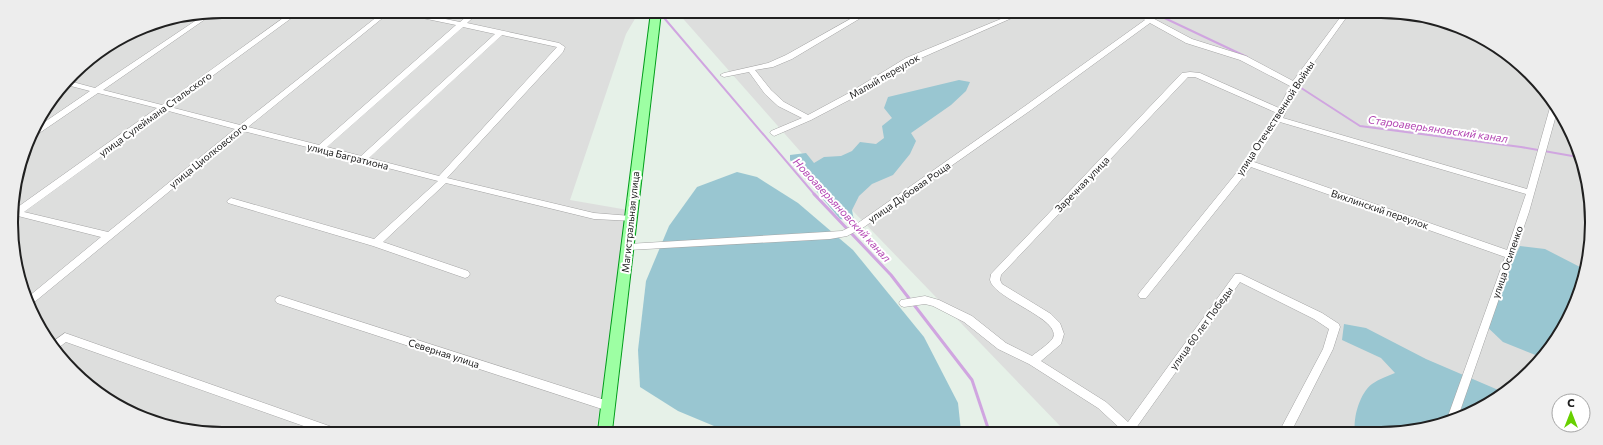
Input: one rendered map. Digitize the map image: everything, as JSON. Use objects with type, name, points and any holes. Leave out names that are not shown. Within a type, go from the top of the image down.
[{"type":"main road","name":"Магистральная улица","points":[[605,427],[655,18]]},
{"type":"street","name":"улица Сулеймана Стальского","points":[[18,210],[164,108],[288,18]]},
{"type":"street","name":"улица Циолковского","points":[[33,298],[241,128],[378,18]]},
{"type":"street","points":[[376,243],[442,180],[560,50],[561,47],[559,45],[432,18]]},
{"type":"street","points":[[319,149],[469,18]]},
{"type":"street","points":[[724,75],[770,65],[857,18]]},
{"type":"street","name":"Малый переулок","points":[[774,133],[808,118],[850,96],[909,60],[1009,18]]},
{"type":"street","points":[[1146,18],[1190,41],[1243,58],[1294,85]]},
{"type":"street","name":"улица Отечественной Войны","points":[[1143,295],[1249,163],[1279,115],[1294,85],[1343,18]]},
{"type":"street","points":[[41,128],[202,19]]},
{"type":"street","name":"улица Дубовая Роща","points":[[628,247],[822,237],[844,234],[861,225],[1016,117],[1149,20]]},
{"type":"street","points":[[362,159],[501,32]]},
{"type":"street","points":[[751,70],[768,92],[781,104],[808,118]]},
{"type":"street","name":"Заречная улица","points":[[1033,361],[1057,341],[1058,334],[1056,326],[1047,317],[999,287],[995,280],[996,274],[1186,75],[1197,75],[1279,115]]},
{"type":"street","name":"улица Багратиона","points":[[72,84],[442,180],[594,216],[631,219]]},
{"type":"street","name":"улица Осипенко","points":[[1454,413],[1531,193],[1553,113]]},
{"type":"street","points":[[1279,115],[1531,193]]},
{"type":"street","name":"Вихлинский переулок","points":[[1249,163],[1510,255]]},
{"type":"street","points":[[231,201],[376,243],[465,274]]},
{"type":"street","points":[[18,214],[109,236]]},
{"type":"street","name":"улица 60 лет Победы","points":[[1132,427],[1238,277],[1318,316],[1335,326],[1328,349],[1288,427]]},
{"type":"street","name":"Северная улица","points":[[280,300],[608,406]]},
{"type":"street","points":[[904,303],[925,300],[936,303],[968,319],[1002,346],[1033,361],[1102,405],[1127,427]]},
{"type":"street","points":[[57,343],[65,337],[320,427]]},
{"type":"shaded area","points":[[209,18],[635,18],[626,34],[570,200],[628,210],[620,277],[597,427],[209,427],[170,420],[144,411],[120,400],[98,385],[78,367],[60,347],[45,325],[39,313],[25,275],[18,236],[18,209],[22,183],[29,157],[45,120],[60,98],[78,78],[109,52],[132,39],[157,29],[183,22]]},
{"type":"shaded area","points":[[682,18],[1394,18],[1433,25],[1471,39],[1494,52],[1525,78],[1551,109],[1564,132],[1578,170],[1585,209],[1585,236],[1581,262],[1574,288],[1558,325],[1543,347],[1525,367],[1494,393],[1471,406],[1446,416],[1420,423],[1394,427],[1061,427],[852,210]]},
{"type":"shaded area","points":[[959,80],[970,82],[966,91],[951,105],[911,133],[916,141],[910,154],[893,175],[872,184],[859,196],[852,210],[854,221],[840,219],[790,160],[790,155],[806,153],[814,163],[824,157],[841,156],[852,151],[860,142],[876,144],[884,138],[882,126],[892,118],[884,108],[888,97]]},
{"type":"shaded area","points":[[737,172],[757,177],[798,203],[853,250],[924,337],[958,403],[961,427],[716,427],[678,411],[640,387],[638,350],[646,281],[669,226],[697,187]]},
{"type":"shaded area","points":[[1520,246],[1545,249],[1580,267],[1574,288],[1558,325],[1536,355],[1503,342],[1482,322]]},
{"type":"shaded area","points":[[1344,324],[1366,328],[1426,359],[1498,390],[1471,406],[1433,420],[1394,427],[1355,427],[1356,413],[1364,393],[1375,382],[1395,373],[1381,358],[1342,340]]},
{"type":"waterway","name":"Новоаверьяновский канал","points":[[664,18],[815,195]]},
{"type":"waterway","name":"Староаверьяновский канал","points":[[1164,18],[1247,57]]},
{"type":"waterway","name":"Староаверьяновский канал","points":[[1295,84],[1360,126],[1521,147],[1574,156]]},
{"type":"waterway","name":"Новоаверьяновский канал","points":[[814,194],[891,275],[972,380],[988,427]]}]
